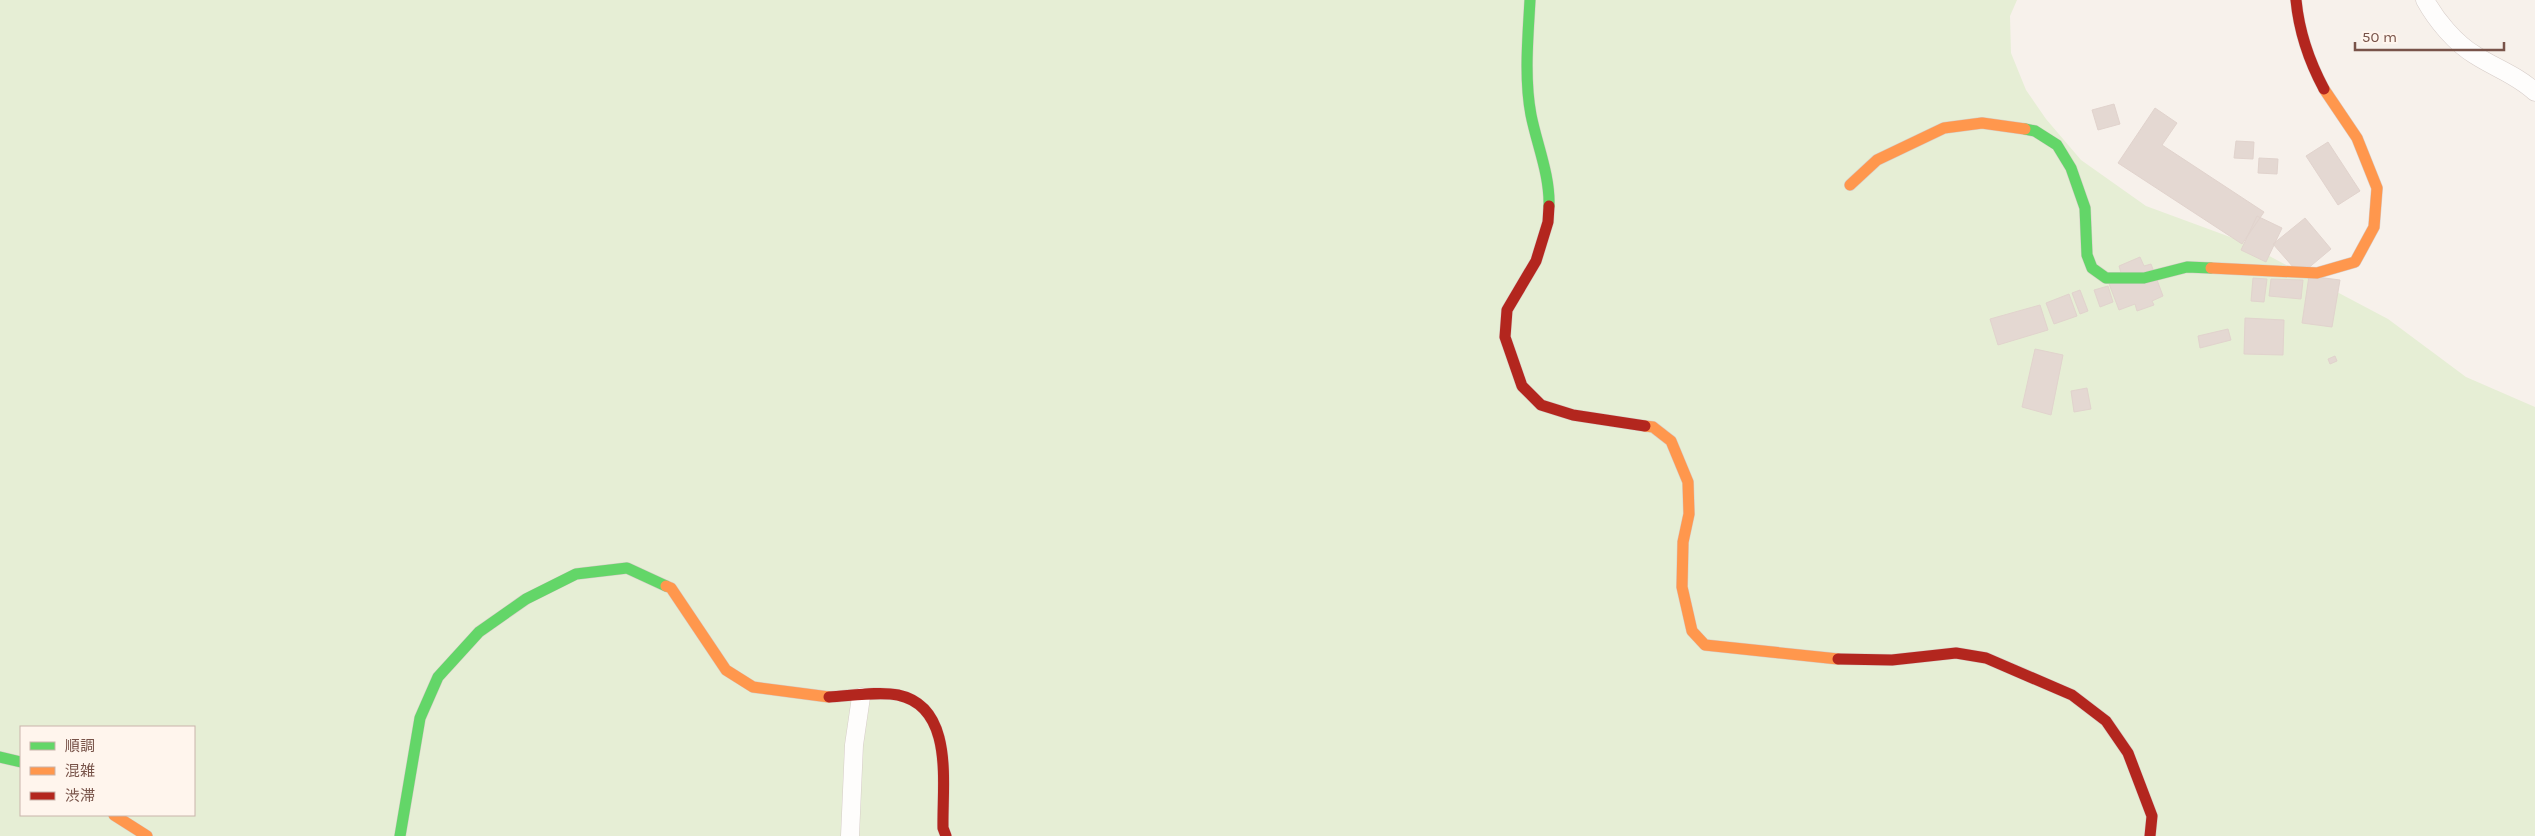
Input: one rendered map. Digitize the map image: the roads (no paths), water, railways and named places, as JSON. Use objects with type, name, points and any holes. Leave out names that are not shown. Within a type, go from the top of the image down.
[{"type":"street","points":[[1530,0],[1527,46],[1530,113],[1549,192],[1548,222],[1536,261],[1508,310],[1505,337],[1522,386],[1541,405],[1572,415],[1653,427],[1671,441],[1688,482],[1689,514],[1683,542],[1682,586],[1692,631],[1705,645],[1842,659],[1892,660],[1956,653],[1978,657],[2072,695],[2106,721],[2128,753],[2152,816],[2150,836]]},
{"type":"street","points":[[1850,184],[1877,160],[1944,128],[1982,123],[2035,131],[2057,145],[2071,168],[2085,208],[2087,255],[2092,268],[2106,278],[2144,278],[2187,267],[2318,272],[2355,262],[2374,227],[2377,188],[2358,138],[2332,103],[2314,72],[2298,24],[2296,0]]},
{"type":"street","points":[[2425,0],[2453,37],[2474,55],[2524,81],[2535,92]]},
{"type":"street","points":[[400,836],[420,718],[438,677],[479,632],[526,600],[576,574],[627,568],[671,588],[726,670],[753,687],[823,697],[861,697],[897,694],[915,701],[931,716],[942,743],[943,828],[946,836]]},
{"type":"street","points":[[850,836],[854,745],[861,697]]},
{"type":"street","points":[[0,757],[20,762]]},
{"type":"street","points":[[116,816],[147,836]]}]
